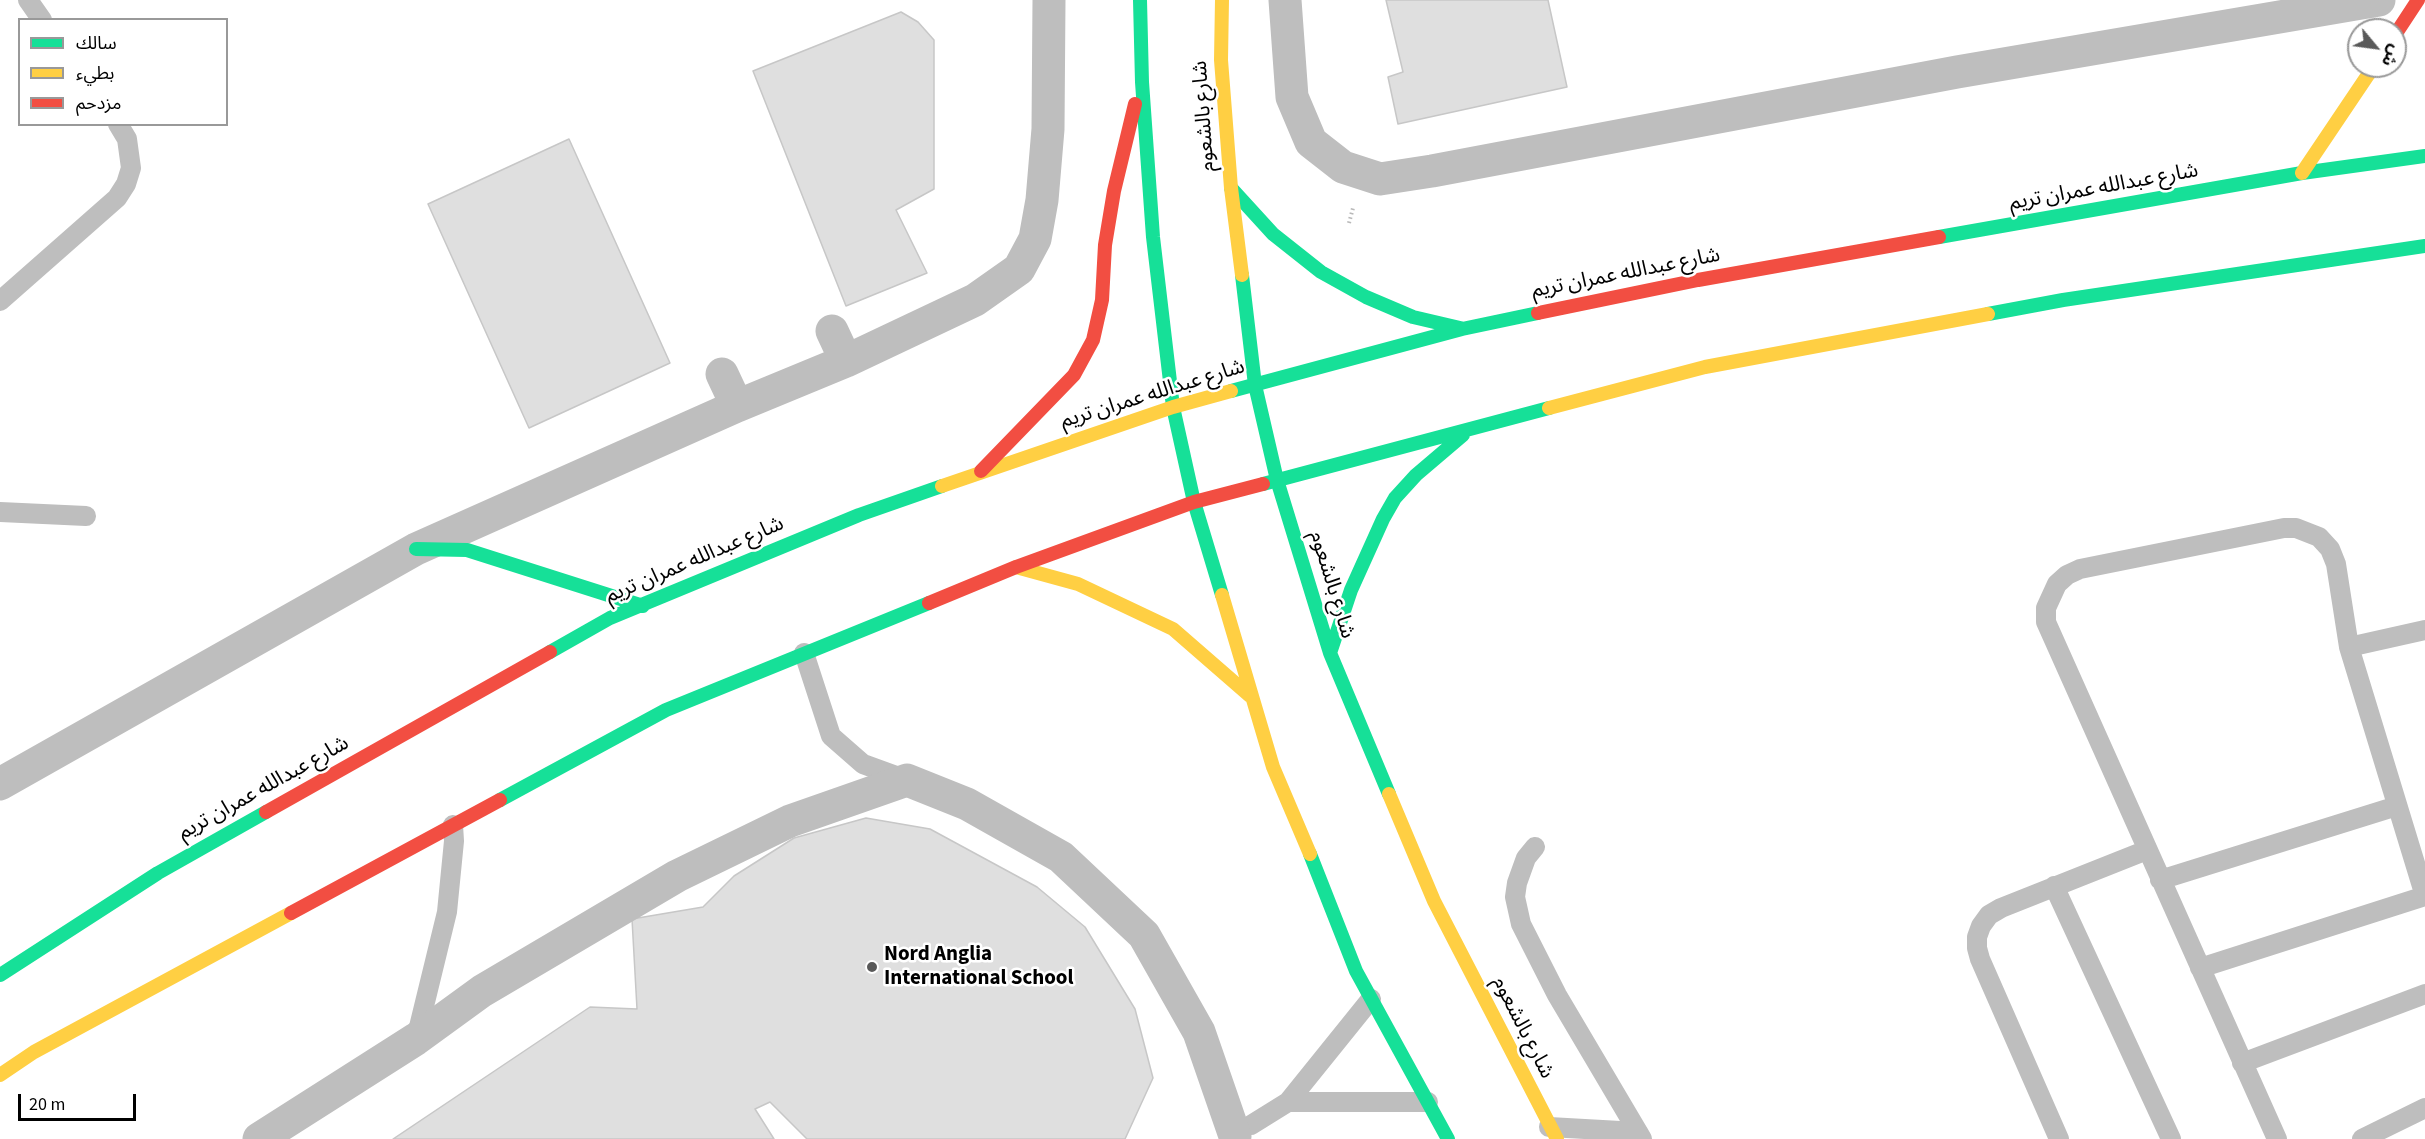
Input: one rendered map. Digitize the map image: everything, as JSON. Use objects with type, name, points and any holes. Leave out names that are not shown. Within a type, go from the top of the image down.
[{"type":"street","points":[[0,784],[416,549],[737,406],[846,361],[975,300],[1019,269],[1035,239],[1042,200],[1048,129],[1049,0]]},
{"type":"street","points":[[1140,0],[1142,82],[1153,237],[1173,407],[1194,502],[1273,767],[1306,843],[1356,971],[1448,1139]]},
{"type":"street","name":"شارع بالشعوم","points":[[1222,0],[1221,60],[1231,188],[1255,385],[1276,480],[1330,653],[1434,901],[1553,1133]]},
{"type":"street","points":[[1286,0],[1292,97],[1311,142],[1343,167],[1380,179],[1968,70],[2379,0]]},
{"type":"street","points":[[2406,18],[2418,0]]},
{"type":"street","points":[[2302,173],[2366,78]]},
{"type":"street","points":[[977,475],[1074,375],[1093,340],[1102,300],[1105,245],[1114,191],[1125,138],[1142,82]]},
{"type":"street","name":"شارع عبدالله عمران تريم","points":[[0,975],[158,873],[610,618],[859,515],[1173,407],[1462,329],[1698,280],[2302,173],[2425,156]]},
{"type":"street","points":[[1231,188],[1273,234],[1321,272],[1366,297],[1403,313],[1462,329]]},
{"type":"street","points":[[0,1075],[34,1052],[666,710],[1016,567],[1194,502],[1705,367],[2062,300],[2423,247]]},
{"type":"street","points":[[832,331],[846,361]]},
{"type":"street","points":[[722,374],[737,406]]},
{"type":"street","points":[[1330,653],[1351,590],[1395,498],[1416,475],[1467,431]]},
{"type":"street","points":[[416,549],[466,550],[643,606]]},
{"type":"street","points":[[1016,567],[1078,584],[1173,629],[1214,662],[1251,698]]},
{"type":"street","points":[[259,1139],[416,1038],[482,991],[677,876],[790,821],[908,780],[967,804],[1061,857],[1144,935],[1199,1032],[1239,1133]]},
{"type":"lane","points":[[28,0],[41,18]]},
{"type":"lane","points":[[0,301],[117,198],[126,184],[131,168],[127,139],[119,126]]},
{"type":"lane","points":[[0,512],[86,516]]},
{"type":"lane","points":[[2200,968],[2425,896],[2349,647],[2336,564],[2330,549],[2319,537],[2296,528],[2284,528],[2080,570],[2067,575],[2057,584],[2046,608],[2046,622],[2160,880],[2277,1139]]},
{"type":"lane","points":[[2349,647],[2425,630]]},
{"type":"lane","points":[[804,654],[831,736],[862,764],[908,780]]},
{"type":"lane","points":[[2160,880],[2397,806]]},
{"type":"lane","points":[[416,1038],[447,912],[454,841],[453,825]]},
{"type":"lane","points":[[1535,847],[1526,858],[1516,884],[1515,897],[1521,924],[1563,1005],[1640,1136]]},
{"type":"lane","points":[[2059,1139],[1977,948],[1981,926],[1989,915],[2054,886],[2147,850]]},
{"type":"lane","points":[[2054,886],[2171,1139]]},
{"type":"lane","points":[[2242,1063],[2425,994]]},
{"type":"lane","points":[[1239,1133],[1288,1102],[1371,999]]},
{"type":"lane","points":[[1288,1102],[1428,1102]]},
{"type":"lane","points":[[2362,1139],[2425,1108]]},
{"type":"lane","points":[[1553,1133],[1640,1136]]},
{"type":"building","points":[[1386,0],[1548,0],[1567,87],[1398,124],[1388,77],[1403,72]]},
{"type":"building","points":[[901,12],[918,22],[934,40],[934,189],[896,210],[927,273],[846,306],[753,71]]},
{"type":"building","points":[[569,139],[670,363],[529,428],[428,204]]},
{"type":"building","name":"Nord Anglia International School","points":[[866,818],[930,829],[1037,887],[1085,927],[1135,1009],[1153,1078],[1125,1139],[807,1139],[770,1102],[755,1109],[774,1139],[393,1139],[590,1007],[637,1009],[632,919],[703,907],[734,876],[794,838]]},
{"type":"traffic: fast","points":[[1140,0],[1142,82],[1153,237],[1173,407],[1194,502],[1222,595]]},
{"type":"traffic: fast","points":[[1939,237],[2302,173],[2425,156]]},
{"type":"traffic: fast","points":[[1231,188],[1273,234],[1321,272],[1366,297],[1413,317],[1460,328]]},
{"type":"traffic: fast","points":[[1988,314],[2063,300],[2425,246]]},
{"type":"traffic: fast","points":[[1242,275],[1255,385],[1277,480],[1330,653],[1389,794]]},
{"type":"traffic: fast","points":[[1231,391],[1462,329],[1538,313]]},
{"type":"traffic: fast","points":[[1263,484],[1549,408]]},
{"type":"traffic: fast","points":[[1330,653],[1351,590],[1395,498],[1416,475],[1463,435]]},
{"type":"traffic: fast","points":[[550,652],[610,618],[859,515],[942,486]]},
{"type":"traffic: fast","points":[[416,549],[467,550],[643,606]]},
{"type":"traffic: fast","points":[[500,800],[666,710],[929,603]]},
{"type":"traffic: fast","points":[[0,975],[158,873],[266,812]]},
{"type":"traffic: fast","points":[[1310,854],[1356,971],[1448,1139]]},
{"type":"traffic: slow","points":[[1222,0],[1221,60],[1231,188],[1242,275]]},
{"type":"traffic: slow","points":[[2302,173],[2366,78]]},
{"type":"traffic: slow","points":[[1549,408],[1705,367],[1988,314]]},
{"type":"traffic: slow","points":[[942,486],[1173,407],[1231,391]]},
{"type":"traffic: slow","points":[[1016,567],[1078,584],[1173,629],[1250,696]]},
{"type":"traffic: slow","points":[[1222,595],[1273,767],[1310,854]]},
{"type":"traffic: slow","points":[[1389,794],[1434,901],[1557,1139]]},
{"type":"traffic: slow","points":[[0,1075],[34,1052],[291,913]]},
{"type":"traffic: jam","points":[[2406,18],[2418,0]]},
{"type":"traffic: jam","points":[[981,471],[1074,375],[1093,340],[1102,300],[1105,245],[1114,191],[1135,104]]},
{"type":"traffic: jam","points":[[1538,313],[1698,280],[1939,237]]},
{"type":"traffic: jam","points":[[929,603],[1016,567],[1194,502],[1263,484]]},
{"type":"traffic: jam","points":[[266,812],[550,652]]},
{"type":"traffic: jam","points":[[291,913],[500,800]]},
{"type":"place","name":"Nord Anglia International School","points":[[872,967]]}]
